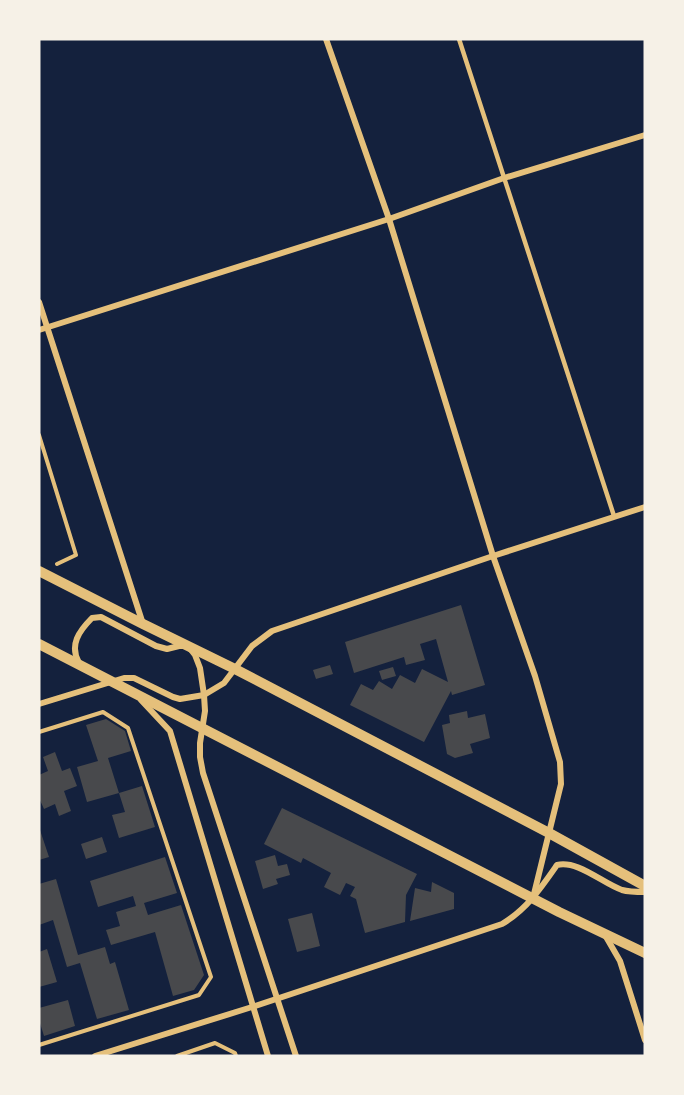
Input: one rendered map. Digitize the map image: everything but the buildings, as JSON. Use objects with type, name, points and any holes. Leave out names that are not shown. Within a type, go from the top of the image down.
[{"type":"street","points":[[326,39],[389,219],[493,556],[535,676],[560,762],[561,784],[533,898]]},
{"type":"street","points":[[39,330],[389,219],[504,178],[645,135]]},
{"type":"street","points":[[39,302],[143,624]]},
{"type":"street","points":[[39,704],[124,678],[134,678],[145,682],[180,699],[204,695],[224,683],[252,646],[272,631],[645,507]]},
{"type":"street","points":[[39,572],[235,669],[549,833],[645,886]]},
{"type":"street","points":[[81,666],[75,655],[76,640],[92,618],[100,617],[156,645],[167,648],[188,646]]},
{"type":"street","points":[[39,644],[533,898],[645,953]]},
{"type":"street","points":[[188,646],[195,655],[200,668],[204,695],[205,711],[200,743],[203,773],[296,1056]]},
{"type":"street","points":[[132,692],[170,730],[268,1056]]},
{"type":"street","points":[[95,1056],[278,999],[502,924],[514,917],[533,898],[557,865],[565,863],[623,890],[645,891]]},
{"type":"street","points":[[603,932],[620,961],[645,1041]]},
{"type":"lane","points":[[459,39],[615,516]]},
{"type":"path","points":[[39,435],[76,555],[57,564]]},
{"type":"path","points":[[39,732],[103,712],[128,728],[211,977],[199,995],[39,1045]]},
{"type":"path","points":[[177,1056],[215,1043],[235,1053],[236,1056]]}]
